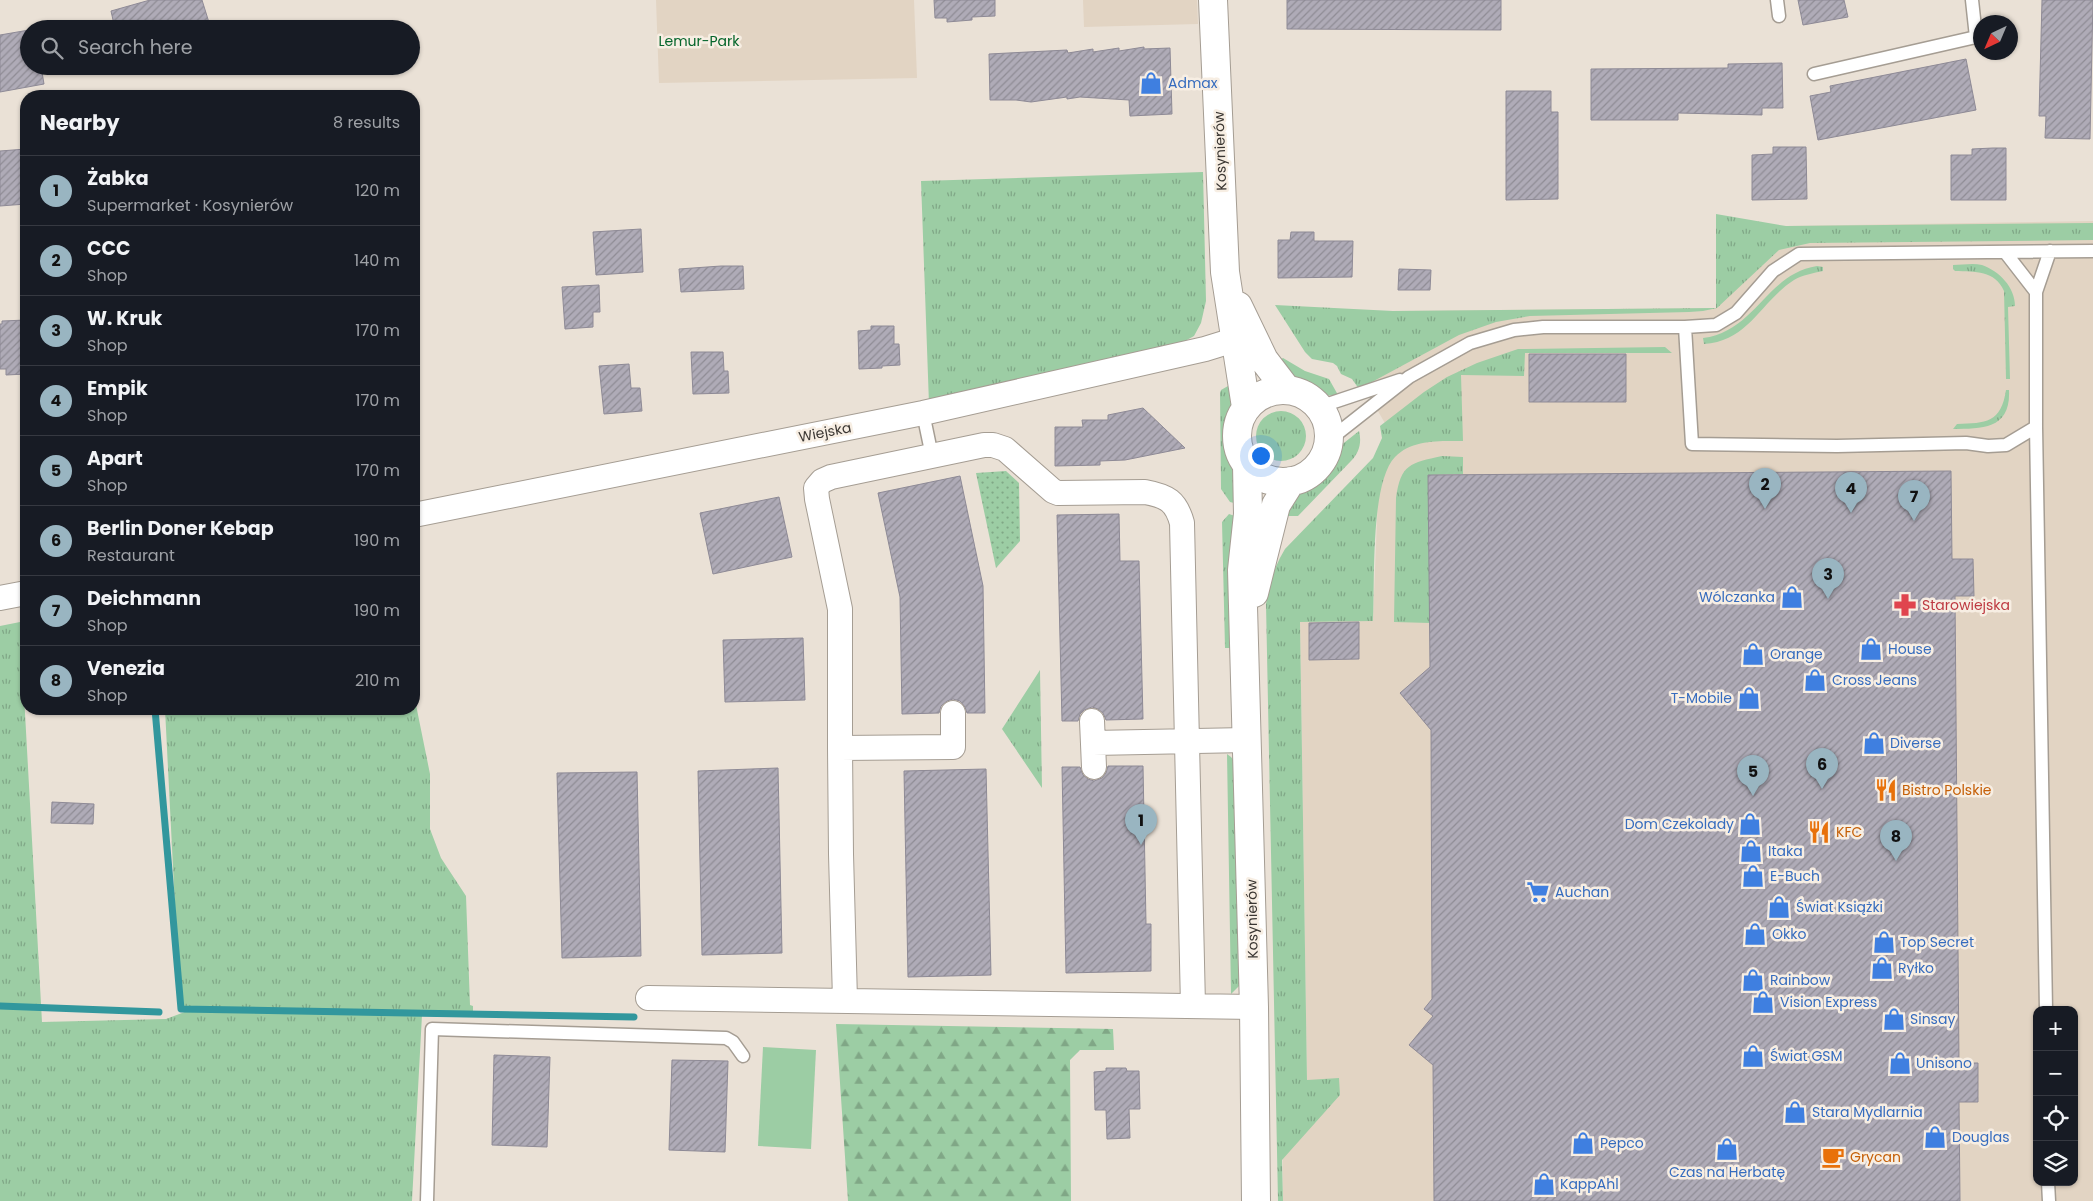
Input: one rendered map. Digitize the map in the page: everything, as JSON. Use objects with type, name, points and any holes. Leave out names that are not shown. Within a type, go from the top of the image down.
[{"type":"main road","name":"Kosynierów","points":[[1214,0],[1225,272],[1234,340],[1246,407]]},
{"type":"main road","name":"Kosynierów","points":[[1225,272],[1239,309],[1264,360],[1287,390]]},
{"type":"main road","points":[[1287,390],[1305,396],[1319,407],[1325,417],[1329,440],[1325,454],[1317,467],[1305,476],[1291,481],[1278,482],[1266,479],[1247,465],[1240,451],[1237,436],[1239,421],[1246,407],[1258,397],[1272,391],[1287,390]]},
{"type":"main road","name":"Kosynierów","points":[[1247,465],[1248,514],[1242,570],[1254,1007],[1256,1201]]},
{"type":"main road","name":"Kosynierów","points":[[1244,636],[1271,521],[1276,505],[1291,481]]},
{"type":"street","name":"Wiejska","points":[[420,514],[924,413],[1205,349],[1234,340]]},
{"type":"street","points":[[845,1000],[840,748],[840,609],[816,488],[822,481],[831,477],[984,445],[1000,446],[1011,453],[1053,491],[1058,493],[1145,492],[1159,494],[1172,502],[1179,511],[1182,523],[1193,1006]]},
{"type":"street","points":[[0,598],[20,594]]},
{"type":"street","points":[[840,748],[953,747],[953,713]]},
{"type":"street","points":[[1094,767],[1092,732],[1187,741],[1247,740]]},
{"type":"street","points":[[648,998],[1254,1007]]},
{"type":"lane","points":[[1777,0],[1779,16]]},
{"type":"lane","points":[[1814,74],[1976,37],[1972,0]]},
{"type":"lane","points":[[1329,440],[1410,377],[1470,343],[1514,330],[1542,327],[1685,327],[1716,325],[1736,313],[1773,272],[1799,254],[2093,251]]},
{"type":"lane","points":[[2005,252],[2036,292]]},
{"type":"lane","points":[[2046,1006],[2035,358],[2036,292],[2050,252]]},
{"type":"lane","points":[[1685,327],[1692,444],[1837,446],[1966,443],[1988,446],[2006,445],[2036,427]]},
{"type":"lane","points":[[1319,407],[1410,377]]},
{"type":"lane","points":[[924,413],[932,456]]},
{"type":"lane","points":[[427,1201],[432,1029],[726,1038],[733,1042],[743,1056]]},
{"type":"lane","points":[[2048,1186],[2049,1201]]},
{"type":"shaded area","name":"Lemur-Park","points":[[656,0],[914,0],[917,78],[659,83]]},
{"type":"shaded area","points":[[1083,0],[1197,0],[1198,24],[1084,27]]},
{"type":"shaded area","points":[[2093,221],[2093,1201],[1283,1201],[1282,1091],[1307,1081],[1300,621],[1373,620],[1379,471],[1386,425],[1356,373],[1393,311],[1717,308],[1786,226]]},
{"type":"green space","points":[[1203,172],[1206,301],[1201,323],[1194,336],[1169,350],[929,404],[921,181]]},
{"type":"green space","points":[[1716,214],[1786,226],[2093,223],[2093,240],[1810,243],[1779,250],[1717,308],[1689,312],[1530,316],[1496,322],[1459,335],[1359,389],[1352,379],[1341,374],[1333,363],[1312,359],[1305,352],[1275,305],[1393,311],[1716,308]]},
{"type":"green space","points":[[1953,265],[1982,265],[2000,276],[2012,292],[2015,306],[2008,307],[2010,379],[2006,379],[2004,291],[2000,284],[1990,276],[1977,272],[1955,271]]},
{"type":"green space","points":[[1817,266],[1823,267],[1823,271],[1804,275],[1794,280],[1732,336],[1704,344],[1703,338],[1721,333],[1736,325],[1785,280],[1800,271]]},
{"type":"green space","points":[[1665,347],[1672,353],[1525,353],[1524,376],[1461,375],[1463,441],[1427,442],[1410,447],[1395,457],[1387,470],[1381,488],[1375,534],[1373,621],[1300,622],[1307,1080],[1339,1078],[1340,1095],[1282,1160],[1283,1201],[1278,1201],[1266,604],[1270,583],[1278,562],[1285,549],[1373,458],[1382,438],[1380,426],[1447,377],[1477,363],[1518,349]]},
{"type":"green space","points":[[1283,358],[1305,371],[1329,379],[1338,395],[1319,396],[1292,381],[1274,363]]},
{"type":"green space","points":[[1235,382],[1235,407],[1226,432],[1226,444],[1236,466],[1238,504],[1230,502],[1221,489],[1220,393],[1221,390]]},
{"type":"green space","points":[[2006,390],[2009,390],[2008,403],[2005,413],[2000,419],[1984,427],[1953,429],[1957,424],[1984,422],[1996,415],[2004,401]]},
{"type":"green space","points":[[1281,411],[1290,413],[1301,422],[1306,436],[1304,445],[1295,456],[1281,461],[1272,459],[1261,450],[1256,436],[1258,427],[1267,416]]},
{"type":"green space","points":[[1359,431],[1359,448],[1351,461],[1298,516],[1280,516],[1298,492],[1325,472],[1335,450]]},
{"type":"green space","points":[[1442,456],[1463,457],[1463,474],[1428,475],[1430,623],[1394,622],[1396,498],[1398,487],[1404,472],[1409,467],[1415,463]]},
{"type":"green space","points":[[1006,471],[1019,483],[1020,541],[996,568],[976,473]]},
{"type":"green space","points":[[1229,514],[1238,517],[1234,648],[1225,648],[1222,522]]},
{"type":"green space","points":[[20,622],[20,715],[25,715],[42,1022],[166,1019],[190,1010],[180,1006],[165,715],[418,715],[430,774],[430,829],[441,858],[466,896],[470,1005],[473,1006],[473,1016],[422,1015],[412,1201],[0,1201],[0,626]]},
{"type":"green space","points":[[1040,670],[1042,788],[1002,729]]},
{"type":"green space","points":[[1227,754],[1236,763],[1240,985],[1231,994]]},
{"type":"green space","points":[[836,1024],[1113,1029],[1114,1050],[1080,1050],[1070,1060],[1071,1201],[848,1201]]},
{"type":"green space","points":[[763,1047],[816,1050],[811,1149],[758,1146]]},
{"type":"building","points":[[150,0],[202,0],[208,20],[113,20],[111,11]]},
{"type":"building","points":[[934,0],[995,0],[995,16],[972,17],[972,20],[947,22],[947,18],[935,18]]},
{"type":"building","points":[[1287,0],[1501,0],[1501,30],[1287,29]]},
{"type":"building","points":[[1798,0],[1844,0],[1848,17],[1803,25]]},
{"type":"building","points":[[2042,0],[2093,0],[2090,139],[2045,138],[2046,116],[2039,116]]},
{"type":"building","points":[[20,32],[20,75],[42,75],[44,84],[0,92],[0,35]]},
{"type":"building","points":[[1144,47],[1144,49],[1170,48],[1172,114],[1130,116],[1129,100],[1080,97],[1067,99],[1067,97],[1031,102],[990,100],[989,54],[1067,50],[1068,53],[1093,49],[1093,52],[1119,48],[1119,51]]},
{"type":"building","points":[[1966,59],[1976,110],[1818,140],[1810,96],[1831,92],[1830,86]]},
{"type":"building","points":[[1782,63],[1783,108],[1762,108],[1762,115],[1678,113],[1678,120],[1591,120],[1591,69],[1728,68],[1728,64]]},
{"type":"building","points":[[1506,91],[1551,91],[1551,112],[1558,112],[1558,199],[1506,200]]},
{"type":"building","points":[[1773,147],[1806,147],[1807,199],[1752,200],[1752,155],[1773,154]]},
{"type":"building","points":[[2006,148],[2006,200],[1951,200],[1951,155],[1972,155],[1972,149]]},
{"type":"building","points":[[20,149],[20,204],[0,206],[0,151]]},
{"type":"building","points":[[641,229],[643,272],[596,275],[593,232]]},
{"type":"building","points":[[1291,232],[1314,232],[1314,241],[1353,241],[1352,277],[1278,278],[1278,240],[1290,240]]},
{"type":"building","points":[[743,266],[744,289],[681,292],[679,269]]},
{"type":"building","points":[[1399,269],[1431,270],[1430,290],[1398,290]]},
{"type":"building","points":[[599,285],[600,312],[593,312],[593,327],[565,329],[562,287]]},
{"type":"building","points":[[20,320],[20,374],[6,375],[6,369],[0,369],[0,324],[2,324],[2,321]]},
{"type":"building","points":[[871,326],[894,326],[894,344],[899,344],[900,365],[859,369],[858,331],[871,330]]},
{"type":"building","points":[[691,352],[723,352],[724,371],[728,371],[729,393],[693,394]]},
{"type":"building","points":[[1529,354],[1626,354],[1626,402],[1529,402]]},
{"type":"building","points":[[629,364],[631,388],[640,388],[642,411],[604,414],[599,366]]},
{"type":"building","points":[[1143,408],[1185,448],[1125,460],[1100,461],[1100,465],[1055,466],[1055,427],[1083,427],[1082,420],[1108,420],[1108,415]]},
{"type":"building","points":[[1951,471],[1952,559],[1973,559],[1974,596],[1955,596],[1959,1063],[1978,1063],[1978,1102],[1959,1102],[1960,1201],[1434,1201],[1433,1065],[1409,1045],[1433,1016],[1424,1009],[1432,999],[1431,730],[1400,693],[1430,667],[1428,475]]},
{"type":"building","points":[[960,476],[983,586],[985,713],[967,713],[960,701],[953,699],[941,706],[939,713],[902,714],[900,597],[878,493]]},
{"type":"building","points":[[779,497],[792,557],[713,574],[700,513]]},
{"type":"building","points":[[1119,514],[1120,561],[1139,561],[1143,719],[1106,720],[1103,713],[1092,707],[1080,714],[1078,721],[1062,721],[1057,515]]},
{"type":"building","points":[[1359,622],[1359,659],[1309,660],[1309,623]]},
{"type":"building","points":[[803,638],[805,700],[725,702],[723,640]]},
{"type":"building","points":[[1108,766],[1143,766],[1146,924],[1151,924],[1151,971],[1066,973],[1062,767],[1080,767],[1083,775],[1094,781],[1102,778]]},
{"type":"building","points":[[778,768],[782,953],[702,955],[698,771]]},
{"type":"building","points":[[986,769],[991,975],[908,977],[904,771]]},
{"type":"building","points":[[637,772],[641,956],[562,958],[557,773]]},
{"type":"building","points":[[52,802],[94,804],[93,824],[51,823]]},
{"type":"building","points":[[494,1055],[550,1057],[547,1147],[492,1145]]},
{"type":"building","points":[[672,1060],[728,1061],[725,1152],[669,1150]]},
{"type":"building","points":[[1106,1068],[1126,1068],[1127,1071],[1139,1071],[1140,1109],[1129,1109],[1130,1138],[1107,1139],[1106,1110],[1095,1110],[1094,1072],[1106,1071]]},
{"type":"waterway","points":[[156,715],[181,1009],[634,1017]]},
{"type":"waterway","points":[[0,1006],[159,1012]]},
{"type":"place","name":"Admax","points":[[1151,83]]},
{"type":"place","name":"CCC","points":[[1765,509]]},
{"type":"place","name":"Empik","points":[[1851,513]]},
{"type":"place","name":"Deichmann","points":[[1914,521]]},
{"type":"place","name":"Wólczanka","points":[[1792,597]]},
{"type":"place","name":"W. Kruk","points":[[1828,599]]},
{"type":"place","name":"Starowiejska","points":[[1905,605]]},
{"type":"place","name":"House","points":[[1871,649]]},
{"type":"place","name":"Orange","points":[[1753,654]]},
{"type":"place","name":"Cross Jeans","points":[[1815,680]]},
{"type":"place","name":"T-Mobile","points":[[1749,698]]},
{"type":"place","name":"Diverse","points":[[1874,743]]},
{"type":"place","name":"Berlin Doner Kebap","points":[[1822,789]]},
{"type":"place","name":"Bistro Polskie","points":[[1886,790]]},
{"type":"place","name":"Apart","points":[[1753,796]]},
{"type":"place","name":"Dom Czekolady","points":[[1750,824]]},
{"type":"place","name":"KFC","points":[[1819,832]]},
{"type":"place","name":"Żabka","points":[[1141,845]]},
{"type":"place","name":"Itaka","points":[[1751,851]]},
{"type":"place","name":"Venezia","points":[[1896,861]]},
{"type":"place","name":"E-Buch","points":[[1753,876]]},
{"type":"place","name":"Auchan","points":[[1538,892]]},
{"type":"place","name":"Świat Książki","points":[[1779,907]]},
{"type":"place","name":"Okko","points":[[1755,934]]},
{"type":"place","name":"Top Secret","points":[[1884,942]]},
{"type":"place","name":"Ryłko","points":[[1882,968]]},
{"type":"place","name":"Rainbow","points":[[1753,980]]},
{"type":"place","name":"Vision Express","points":[[1763,1002]]},
{"type":"place","name":"Sinsay","points":[[1894,1019]]},
{"type":"place","name":"Świat GSM","points":[[1753,1056]]},
{"type":"place","name":"Unisono","points":[[1900,1063]]},
{"type":"place","name":"Stara Mydlarnia","points":[[1795,1112]]},
{"type":"place","name":"Douglas","points":[[1935,1137]]},
{"type":"place","name":"Pepco","points":[[1583,1143]]},
{"type":"place","name":"Czas na Herbatę","points":[[1727,1149]]},
{"type":"place","name":"Grycan","points":[[1833,1157]]},
{"type":"place","name":"KappAhl","points":[[1544,1184]]}]
